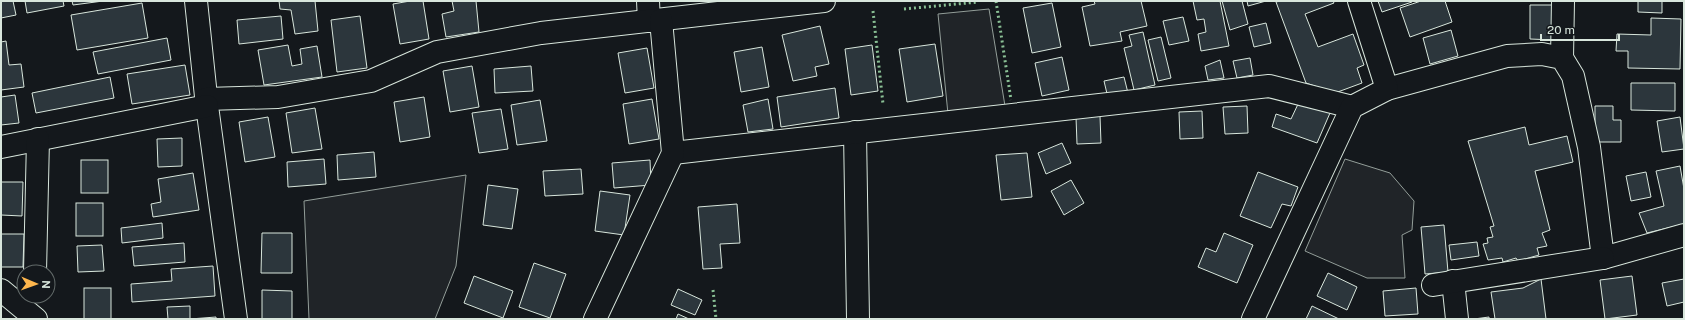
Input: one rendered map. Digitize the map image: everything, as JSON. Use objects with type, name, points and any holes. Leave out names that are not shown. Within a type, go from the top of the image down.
[{"type":"street","points":[[196,1],[206,102],[236,319]]},
{"type":"street","points":[[1,147],[206,102],[278,97],[364,83],[437,52],[541,33],[653,14],[824,1]]},
{"type":"street","points":[[1359,1],[1387,89]]},
{"type":"street","points":[[1563,1],[1562,58],[1573,76],[1589,147],[1603,258]]},
{"type":"street","points":[[596,319],[673,153],[653,14]]},
{"type":"street","points":[[1253,319],[1352,107],[1387,89],[1507,56],[1542,54],[1562,58]]},
{"type":"street","points":[[673,153],[1269,86],[1352,107]]},
{"type":"street","points":[[855,132],[858,319]]},
{"type":"street","points":[[35,264],[38,139]]},
{"type":"street","points":[[1457,319],[1443,283],[1603,258],[1684,235]]},
{"type":"street","points":[[1,290],[35,318]]},
{"type":"street","points":[[35,304],[35,318]]},
{"type":"shaded area","points":[[989,9],[1005,106],[948,114],[938,14]]},
{"type":"shaded area","points":[[1345,159],[1390,173],[1414,201],[1412,230],[1402,235],[1405,278],[1367,278],[1305,251]]},
{"type":"shaded area","points":[[466,175],[456,266],[435,319],[309,319],[304,201]]},
{"type":"building","points":[[1,1],[13,1],[16,15],[1,18]]},
{"type":"building","points":[[25,1],[63,1],[64,6],[27,13]]},
{"type":"building","points":[[72,1],[103,1],[73,5]]},
{"type":"building","points":[[279,1],[315,1],[318,31],[295,34],[291,10],[280,9]]},
{"type":"building","points":[[410,1],[423,1],[429,39],[400,44],[393,4]]},
{"type":"building","points":[[452,1],[476,1],[479,32],[446,37],[442,14],[454,11]]},
{"type":"building","points":[[1094,1],[1141,1],[1147,26],[1120,32],[1122,41],[1090,46],[1082,7],[1095,4]]},
{"type":"building","points":[[1193,1],[1220,1],[1229,46],[1201,51],[1198,34],[1206,32],[1204,19],[1197,20]]},
{"type":"building","points":[[1222,1],[1242,1],[1248,24],[1230,30]]},
{"type":"building","points":[[1247,1],[1266,1],[1248,6]]},
{"type":"building","points":[[1333,1],[1334,3],[1305,14],[1318,47],[1353,34],[1364,65],[1357,68],[1362,83],[1335,93],[1306,83],[1276,2]]},
{"type":"building","points":[[1378,1],[1412,1],[1412,2],[1382,12]]},
{"type":"building","points":[[1421,1],[1445,1],[1452,22],[1410,37],[1400,8]]},
{"type":"building","points":[[1638,1],[1662,1],[1662,13],[1638,12]]},
{"type":"building","points":[[142,3],[148,38],[77,50],[71,15]]},
{"type":"building","points":[[1052,3],[1061,47],[1032,53],[1023,8]]},
{"type":"building","points":[[1530,5],[1554,5],[1554,40],[1530,39]]},
{"type":"building","points":[[281,16],[283,39],[239,44],[237,20]]},
{"type":"building","points":[[360,16],[367,68],[337,72],[331,20]]},
{"type":"building","points":[[1183,17],[1189,41],[1169,45],[1163,21]]},
{"type":"building","points":[[1651,18],[1681,19],[1680,69],[1628,68],[1628,51],[1616,51],[1617,34],[1651,35]]},
{"type":"building","points":[[1266,23],[1271,43],[1254,47],[1249,27]]},
{"type":"building","points":[[820,26],[829,64],[815,67],[817,76],[793,81],[782,35]]},
{"type":"building","points":[[1451,30],[1458,56],[1430,64],[1423,38]]},
{"type":"building","points":[[1143,32],[1155,85],[1134,90],[1124,48],[1132,46],[1129,35]]},
{"type":"building","points":[[1161,37],[1171,78],[1158,81],[1148,40]]},
{"type":"building","points":[[167,38],[171,60],[98,74],[93,52]]},
{"type":"building","points":[[6,41],[9,65],[21,64],[24,87],[1,90],[1,42]]},
{"type":"building","points":[[935,44],[943,96],[907,102],[899,49]]},
{"type":"building","points":[[288,45],[292,66],[302,64],[300,49],[317,46],[322,77],[264,85],[258,50]]},
{"type":"building","points":[[872,45],[878,91],[851,95],[845,49]]},
{"type":"building","points":[[762,47],[769,87],[741,92],[734,52]]},
{"type":"building","points":[[647,48],[654,88],[625,93],[618,53]]},
{"type":"building","points":[[1062,57],[1069,90],[1042,96],[1035,63]]},
{"type":"building","points":[[1250,58],[1253,75],[1237,78],[1233,61]]},
{"type":"building","points":[[1220,60],[1224,78],[1208,80],[1205,66]]},
{"type":"building","points":[[185,65],[190,95],[132,104],[127,74]]},
{"type":"building","points":[[472,66],[479,107],[450,112],[443,71]]},
{"type":"building","points":[[531,66],[533,91],[495,93],[494,69]]},
{"type":"building","points":[[110,77],[114,98],[36,113],[32,93]]},
{"type":"building","points":[[1124,77],[1128,93],[1108,98],[1104,81]]},
{"type":"building","points":[[1631,83],[1675,83],[1675,111],[1631,110]]},
{"type":"building","points":[[835,88],[839,118],[781,127],[777,97]]},
{"type":"building","points":[[15,95],[19,123],[1,125],[1,97]]},
{"type":"building","points":[[424,97],[430,137],[400,142],[394,102]]},
{"type":"building","points":[[652,99],[659,139],[629,144],[623,104]]},
{"type":"building","points":[[768,99],[773,129],[748,132],[743,105]]},
{"type":"building","points":[[540,100],[547,141],[517,145],[511,105]]},
{"type":"building","points":[[1299,102],[1330,113],[1317,143],[1272,127],[1276,114],[1291,119]]},
{"type":"building","points":[[1247,106],[1248,133],[1225,134],[1223,107]]},
{"type":"building","points":[[1595,106],[1613,106],[1613,120],[1621,120],[1621,142],[1595,142]]},
{"type":"building","points":[[315,108],[322,149],[292,153],[286,113]]},
{"type":"building","points":[[501,109],[508,149],[479,153],[472,113]]},
{"type":"building","points":[[1202,111],[1203,138],[1180,139],[1179,112]]},
{"type":"building","points":[[1100,116],[1101,143],[1077,144],[1076,117]]},
{"type":"building","points":[[268,117],[275,157],[245,162],[239,122]]},
{"type":"building","points":[[1680,117],[1684,149],[1662,152],[1657,121]]},
{"type":"building","points":[[1525,127],[1529,145],[1567,136],[1573,162],[1535,171],[1550,230],[1542,233],[1547,246],[1537,248],[1539,255],[1518,261],[1516,258],[1503,262],[1502,258],[1488,260],[1483,244],[1488,243],[1487,238],[1493,237],[1490,227],[1494,226],[1468,141]]},
{"type":"building","points":[[182,138],[182,166],[158,167],[157,139]]},
{"type":"building","points":[[1062,143],[1071,163],[1046,174],[1038,153]]},
{"type":"building","points":[[374,152],[376,177],[338,180],[337,155]]},
{"type":"building","points":[[1027,153],[1032,197],[1001,200],[996,155]]},
{"type":"building","points":[[324,159],[326,184],[288,187],[287,162]]},
{"type":"building","points":[[81,160],[108,160],[108,193],[81,193]]},
{"type":"building","points":[[650,160],[651,185],[614,188],[612,163]]},
{"type":"building","points":[[1680,166],[1684,189],[1684,224],[1647,233],[1639,213],[1664,206],[1656,171]]},
{"type":"building","points":[[581,169],[583,194],[545,196],[543,171]]},
{"type":"building","points":[[1258,172],[1298,187],[1291,206],[1282,204],[1271,228],[1240,216]]},
{"type":"building","points":[[1646,172],[1651,197],[1631,201],[1626,176]]},
{"type":"building","points":[[193,173],[199,210],[153,217],[151,204],[161,202],[158,179]]},
{"type":"building","points":[[1071,180],[1084,203],[1064,215],[1051,191]]},
{"type":"building","points":[[1,182],[23,182],[22,216],[1,215]]},
{"type":"building","points":[[488,185],[518,189],[512,229],[483,225]]},
{"type":"building","points":[[600,191],[630,195],[624,235],[595,231]]},
{"type":"building","points":[[76,203],[103,203],[103,236],[76,236]]},
{"type":"building","points":[[737,204],[740,243],[720,244],[722,268],[703,269],[698,207]]},
{"type":"building","points":[[162,223],[163,238],[122,243],[121,228]]},
{"type":"building","points":[[1444,225],[1448,272],[1425,274],[1421,227]]},
{"type":"building","points":[[262,233],[292,233],[292,273],[261,273]]},
{"type":"building","points":[[1224,233],[1253,245],[1237,283],[1198,267],[1206,248],[1216,252]]},
{"type":"building","points":[[1,234],[24,234],[23,264],[16,264],[16,267],[1,267]]},
{"type":"building","points":[[1477,242],[1479,256],[1451,260],[1449,245]]},
{"type":"building","points":[[184,243],[185,262],[134,266],[132,247]]},
{"type":"building","points":[[102,245],[104,271],[78,272],[77,246]]},
{"type":"building","points":[[534,263],[566,274],[550,318],[519,307]]},
{"type":"building","points":[[213,266],[215,296],[132,302],[131,284],[172,281],[171,269]]},
{"type":"building","points":[[1328,273],[1357,287],[1347,310],[1317,296]]},
{"type":"building","points":[[474,276],[513,291],[503,318],[464,303]]},
{"type":"building","points":[[1632,276],[1637,315],[1605,319],[1600,280]]},
{"type":"building","points":[[1541,279],[1546,319],[1495,319],[1491,292],[1523,288]]},
{"type":"building","points":[[1684,279],[1684,302],[1667,306],[1662,283]]},
{"type":"building","points":[[84,288],[111,288],[111,319],[84,319]]},
{"type":"building","points":[[1416,288],[1418,314],[1385,316],[1383,291]]},
{"type":"building","points":[[678,289],[702,300],[695,315],[671,305]]},
{"type":"building","points":[[262,290],[292,291],[292,319],[262,319]]},
{"type":"building","points":[[190,306],[190,319],[168,319],[167,307]]},
{"type":"building","points":[[1312,306],[1339,319],[1306,319]]},
{"type":"building","points":[[678,314],[689,319],[676,319]]},
{"type":"building","points":[[216,317],[216,319],[190,319]]},
{"type":"building","points":[[1489,317],[1489,319],[1474,319]]},
{"type":"hedge","points":[[996,1],[1011,100]]},
{"type":"hedge","points":[[904,9],[978,2]]},
{"type":"hedge","points":[[873,11],[883,104]]},
{"type":"hedge","points":[[713,290],[716,319]]}]
